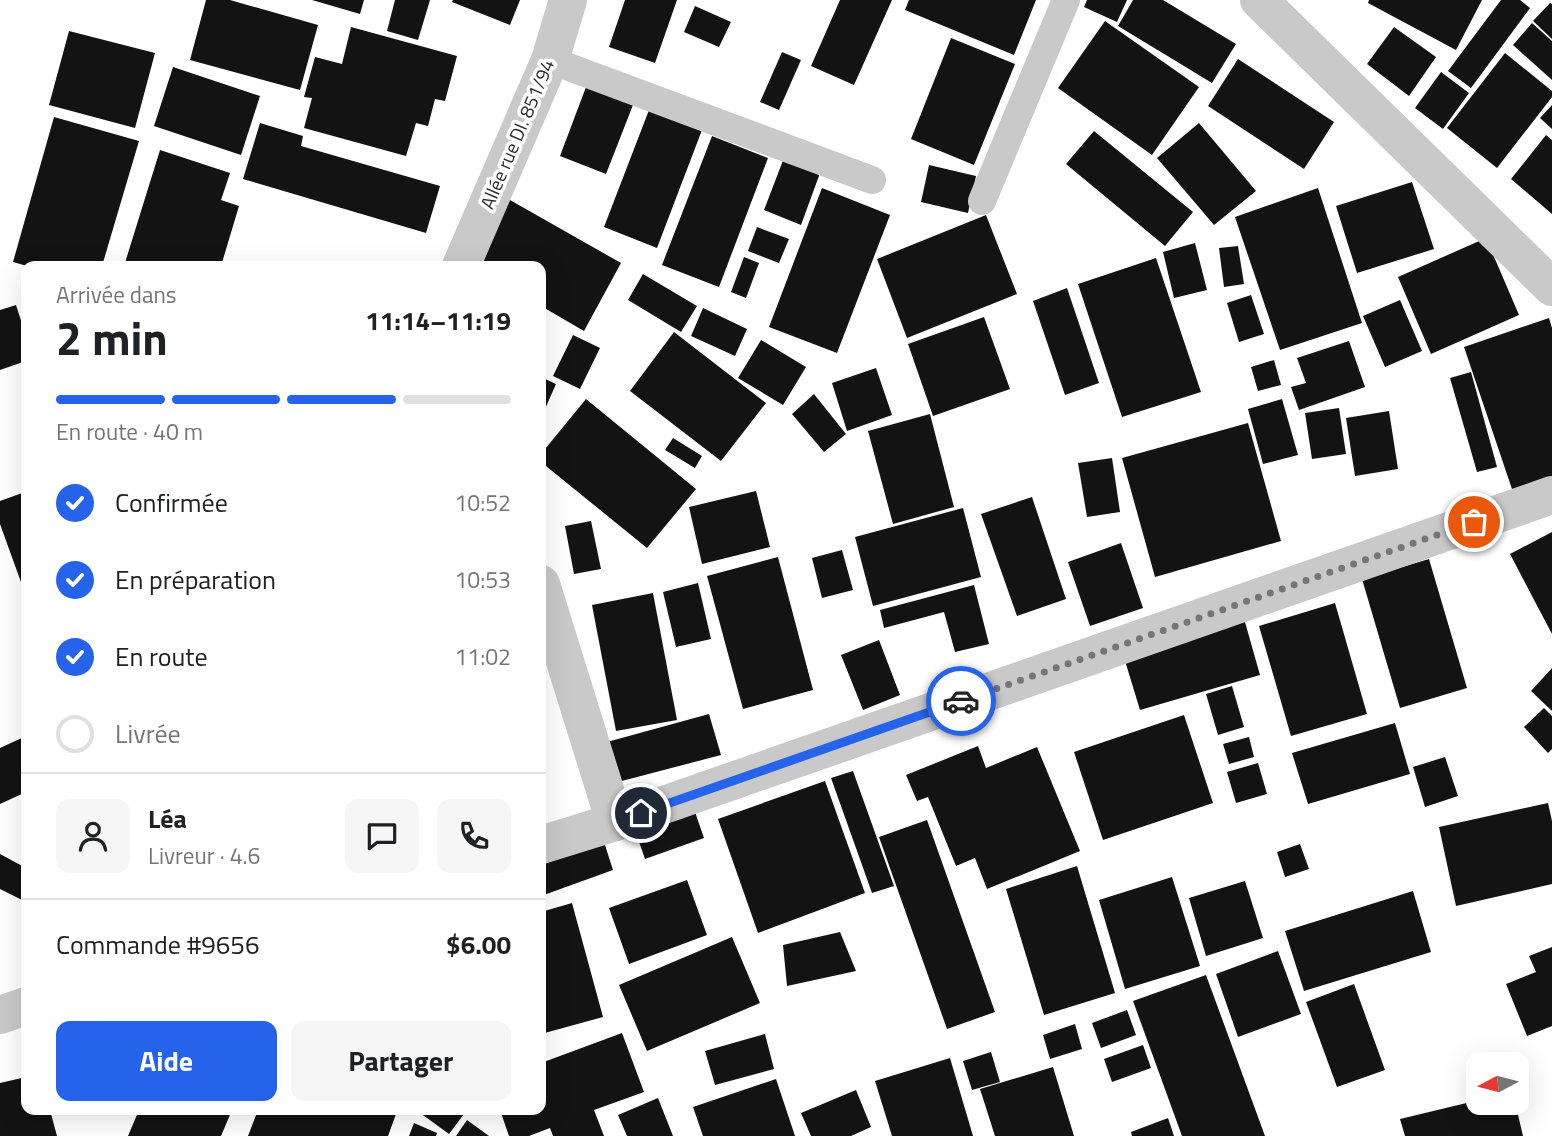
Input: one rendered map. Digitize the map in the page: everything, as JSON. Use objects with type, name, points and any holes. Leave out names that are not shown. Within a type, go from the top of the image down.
[{"type":"street","name":"Allée rue DI. 851/94","points":[[463,261],[550,60],[568,0]]},
{"type":"street","points":[[1259,0],[1552,287]]},
{"type":"street","points":[[546,843],[615,822],[1552,495]]},
{"type":"street","points":[[546,600],[615,822]]},
{"type":"street","points":[[0,1015],[21,1008]]},
{"type":"lane","points":[[982,201],[1066,0]]},
{"type":"lane","points":[[550,60],[872,180]]},
{"type":"building","points":[[206,0],[230,0],[318,25],[300,90],[190,60]]},
{"type":"building","points":[[312,0],[364,0],[360,14]]},
{"type":"building","points":[[395,0],[430,0],[418,40],[387,31]]},
{"type":"building","points":[[520,0],[510,25],[452,2]]},
{"type":"building","points":[[625,0],[677,0],[655,63],[609,47]]},
{"type":"building","points":[[840,0],[892,0],[854,85],[811,66]]},
{"type":"building","points":[[909,0],[1036,0],[1014,55],[905,10]]},
{"type":"building","points":[[1087,0],[1127,0],[1117,22],[1084,7]]},
{"type":"building","points":[[1133,0],[1163,0],[1236,44],[1212,83],[1118,26]]},
{"type":"building","points":[[1369,0],[1482,0],[1456,50],[1368,3]]},
{"type":"building","points":[[1501,0],[1520,0],[1530,8],[1471,88],[1448,71]]},
{"type":"building","points":[[1552,4],[1552,39],[1533,21]]},
{"type":"building","points":[[695,6],[731,22],[719,47],[684,32]]},
{"type":"building","points":[[1105,21],[1199,87],[1152,155],[1058,88]]},
{"type":"building","points":[[1532,23],[1552,41],[1552,80],[1513,45]]},
{"type":"building","points":[[351,27],[457,56],[445,101],[435,99],[428,126],[416,123],[406,156],[304,128],[312,98],[304,97],[315,57],[342,64]]},
{"type":"building","points":[[1394,27],[1436,57],[1409,96],[1367,64]]},
{"type":"building","points":[[69,31],[155,53],[135,128],[49,105]]},
{"type":"building","points":[[951,38],[1015,64],[974,165],[911,139]]},
{"type":"building","points":[[782,52],[801,60],[779,110],[760,102]]},
{"type":"building","points":[[1505,53],[1552,91],[1552,97],[1497,168],[1447,128]]},
{"type":"building","points":[[1238,59],[1334,122],[1304,169],[1208,106]]},
{"type":"building","points":[[173,67],[260,96],[241,155],[154,126]]},
{"type":"building","points":[[1441,72],[1469,93],[1443,129],[1415,108]]},
{"type":"building","points":[[586,87],[633,105],[606,174],[560,156]]},
{"type":"building","points":[[1552,105],[1552,129],[1540,118]]},
{"type":"building","points":[[649,110],[702,130],[657,248],[604,227]]},
{"type":"building","points":[[54,117],[139,141],[103,261],[21,261],[21,264],[13,262]]},
{"type":"building","points":[[260,123],[303,136],[301,146],[440,186],[426,233],[243,179]]},
{"type":"building","points":[[1199,123],[1256,191],[1214,225],[1157,158]]},
{"type":"building","points":[[1094,131],[1193,212],[1165,246],[1066,164]]},
{"type":"building","points":[[1546,135],[1552,140],[1552,214],[1511,179]]},
{"type":"building","points":[[712,136],[768,158],[719,287],[662,265]]},
{"type":"building","points":[[160,150],[230,173],[221,200],[239,206],[222,261],[126,261]]},
{"type":"building","points":[[787,150],[823,165],[801,225],[764,210]]},
{"type":"building","points":[[929,165],[976,176],[968,213],[921,202]]},
{"type":"building","points":[[1412,182],[1434,249],[1357,273],[1336,206]]},
{"type":"building","points":[[822,188],[890,215],[837,353],[769,327]]},
{"type":"building","points":[[1318,188],[1362,323],[1280,350],[1235,217]]},
{"type":"building","points":[[510,200],[621,263],[584,331],[546,309],[546,261],[476,261]]},
{"type":"building","points":[[986,215],[1017,294],[907,338],[877,259]]},
{"type":"building","points":[[757,227],[789,239],[779,263],[748,251]]},
{"type":"building","points":[[1486,238],[1519,315],[1431,354],[1398,277]]},
{"type":"building","points":[[1195,243],[1207,290],[1174,298],[1163,252]]},
{"type":"building","points":[[1238,246],[1244,284],[1224,287],[1219,248]]},
{"type":"building","points":[[744,257],[759,263],[746,298],[731,292]]},
{"type":"building","points":[[1156,258],[1201,392],[1122,417],[1078,284]]},
{"type":"building","points":[[643,274],[697,306],[681,332],[628,300]]},
{"type":"building","points":[[1067,288],[1099,383],[1065,395],[1033,301]]},
{"type":"building","points":[[1251,295],[1264,334],[1239,342],[1227,303]]},
{"type":"building","points":[[1400,300],[1422,351],[1385,367],[1363,316]]},
{"type":"building","points":[[16,305],[21,320],[21,363],[0,370],[0,310]]},
{"type":"building","points":[[703,308],[747,329],[735,356],[691,336]]},
{"type":"building","points":[[984,317],[1010,389],[933,416],[908,344]]},
{"type":"building","points":[[1549,318],[1552,328],[1552,483],[1514,495],[1464,347]]},
{"type":"building","points":[[674,332],[766,403],[721,461],[630,391]]},
{"type":"building","points":[[573,335],[600,348],[580,389],[553,376]]},
{"type":"building","points":[[761,340],[806,367],[783,405],[738,378]]},
{"type":"building","points":[[1349,341],[1365,387],[1299,410],[1291,387],[1306,383],[1297,358]]},
{"type":"building","points":[[1274,360],[1281,385],[1258,391],[1251,367]]},
{"type":"building","points":[[876,368],[892,415],[847,431],[832,383]]},
{"type":"building","points":[[1471,372],[1497,467],[1477,472],[1450,378]]},
{"type":"building","points":[[546,379],[556,384],[546,407]]},
{"type":"building","points":[[814,394],[846,434],[824,452],[792,414]]},
{"type":"building","points":[[586,399],[696,489],[647,548],[546,466],[546,448]]},
{"type":"building","points":[[1282,399],[1298,455],[1263,464],[1248,409]]},
{"type":"building","points":[[1339,408],[1346,454],[1312,459],[1305,413]]},
{"type":"building","points":[[1389,411],[1398,469],[1355,476],[1346,418]]},
{"type":"building","points":[[930,414],[954,507],[893,524],[868,431]]},
{"type":"building","points":[[1248,423],[1281,541],[1155,577],[1122,458]]},
{"type":"building","points":[[673,438],[702,456],[695,468],[665,450]]},
{"type":"building","points":[[1112,458],[1120,512],[1087,517],[1078,463]]},
{"type":"building","points":[[756,491],[770,547],[702,564],[689,507]]},
{"type":"building","points":[[21,493],[21,582],[0,524],[0,501]]},
{"type":"building","points":[[1032,497],[1066,599],[1017,616],[981,514]]},
{"type":"building","points":[[963,508],[981,577],[873,606],[855,537]]},
{"type":"building","points":[[591,521],[601,569],[574,574],[565,526]]},
{"type":"building","points":[[1552,532],[1552,634],[1510,554]]},
{"type":"building","points":[[1121,543],[1143,608],[1090,626],[1068,562]]},
{"type":"building","points":[[842,550],[853,590],[822,598],[812,558]]},
{"type":"building","points":[[778,557],[813,690],[743,709],[707,576]]},
{"type":"building","points":[[1429,559],[1467,688],[1400,708],[1362,579]]},
{"type":"building","points":[[698,583],[711,639],[676,647],[663,592]]},
{"type":"building","points":[[974,585],[989,644],[955,652],[944,612],[884,628],[880,610]]},
{"type":"building","points":[[653,593],[677,720],[616,731],[592,605]]},
{"type":"building","points":[[1335,603],[1367,714],[1291,736],[1259,626]]},
{"type":"building","points":[[1243,615],[1260,675],[1140,710],[1122,651]]},
{"type":"building","points":[[879,640],[900,695],[863,710],[841,655]]},
{"type":"building","points":[[1552,668],[1552,711],[1531,691]]},
{"type":"building","points":[[1232,686],[1244,727],[1218,735],[1206,694]]},
{"type":"building","points":[[1544,708],[1552,716],[1552,749],[1548,753],[1524,727]]},
{"type":"building","points":[[709,714],[721,755],[618,782],[607,742]]},
{"type":"building","points":[[1184,715],[1213,803],[1103,840],[1074,752]]},
{"type":"building","points":[[1395,723],[1410,774],[1308,804],[1292,753]]},
{"type":"building","points":[[1249,737],[1254,757],[1229,764],[1223,744]]},
{"type":"building","points":[[21,738],[21,794],[0,804],[0,748]]},
{"type":"building","points":[[978,746],[986,768],[1037,747],[1080,851],[987,889],[975,858],[956,866],[928,797],[917,801],[906,775]]},
{"type":"building","points":[[1445,757],[1458,796],[1425,807],[1413,767]]},
{"type":"building","points":[[1258,763],[1267,794],[1236,803],[1227,772]]},
{"type":"building","points":[[853,771],[894,886],[872,893],[831,778]]},
{"type":"building","points":[[825,781],[865,893],[758,933],[718,819]]},
{"type":"building","points":[[1548,803],[1552,821],[1552,884],[1456,906],[1439,827]]},
{"type":"building","points":[[694,809],[704,838],[645,859],[635,830]]},
{"type":"building","points":[[927,820],[995,1012],[947,1029],[879,837]]},
{"type":"building","points":[[604,842],[613,870],[546,894],[546,863]]},
{"type":"building","points":[[1300,844],[1309,869],[1285,877],[1277,852]]},
{"type":"building","points":[[0,854],[21,865],[21,900],[0,889]]},
{"type":"building","points":[[1077,866],[1115,993],[1044,1015],[1006,889]]},
{"type":"building","points":[[1172,877],[1200,966],[1125,989],[1099,900]]},
{"type":"building","points":[[687,880],[707,935],[629,964],[609,908]]},
{"type":"building","points":[[1245,881],[1263,938],[1206,956],[1189,898]]},
{"type":"building","points":[[1413,891],[1431,952],[1304,991],[1285,931]]},
{"type":"building","points":[[572,903],[603,1017],[546,1033],[546,911]]},
{"type":"building","points":[[840,932],[856,971],[787,986],[783,945]]},
{"type":"building","points":[[732,937],[760,1003],[647,1051],[619,985]]},
{"type":"building","points":[[1552,947],[1552,1026],[1527,1036],[1506,984],[1536,972],[1529,956]]},
{"type":"building","points":[[1278,951],[1301,1014],[1238,1037],[1216,974]]},
{"type":"building","points":[[1206,975],[1265,1136],[1182,1136],[1133,1001]]},
{"type":"building","points":[[1354,984],[1385,1070],[1337,1087],[1306,1002]]},
{"type":"building","points":[[1127,1010],[1136,1035],[1101,1048],[1092,1023]]},
{"type":"building","points":[[1075,1024],[1082,1049],[1050,1059],[1043,1035]]},
{"type":"building","points":[[622,1033],[644,1092],[594,1110],[604,1136],[553,1136],[550,1128],[529,1136],[509,1136],[502,1115],[546,1115],[546,1061]]},
{"type":"building","points":[[765,1034],[774,1069],[715,1085],[705,1051]]},
{"type":"building","points":[[1143,1045],[1151,1068],[1112,1082],[1104,1059]]},
{"type":"building","points":[[991,1052],[1000,1082],[972,1090],[963,1061]]},
{"type":"building","points":[[950,1058],[973,1136],[892,1136],[875,1081]]},
{"type":"building","points":[[1053,1067],[1074,1136],[995,1136],[980,1089]]},
{"type":"building","points":[[21,1078],[21,1115],[51,1115],[57,1136],[0,1136],[0,1083]]},
{"type":"building","points":[[776,1079],[795,1136],[703,1136],[693,1107]]},
{"type":"building","points":[[856,1090],[871,1127],[851,1136],[811,1136],[801,1113]]},
{"type":"building","points":[[658,1098],[673,1136],[627,1136],[618,1115]]},
{"type":"building","points":[[1466,1103],[1466,1115],[1518,1115],[1523,1136],[1405,1136],[1400,1119]]},
{"type":"building","points":[[137,1115],[230,1115],[221,1136],[128,1136]]},
{"type":"building","points":[[256,1115],[396,1115],[388,1136],[248,1136]]},
{"type":"building","points":[[423,1115],[463,1115],[449,1134]]},
{"type":"building","points":[[1168,1118],[1174,1136],[1132,1136],[1131,1132]]},
{"type":"building","points":[[467,1120],[489,1136],[456,1136]]},
{"type":"building","points":[[414,1123],[437,1133],[436,1136],[409,1136]]},
{"type":"way so far","points":[[961,701],[1474,522]]},
{"type":"route","points":[[641,813],[961,701]]}]
